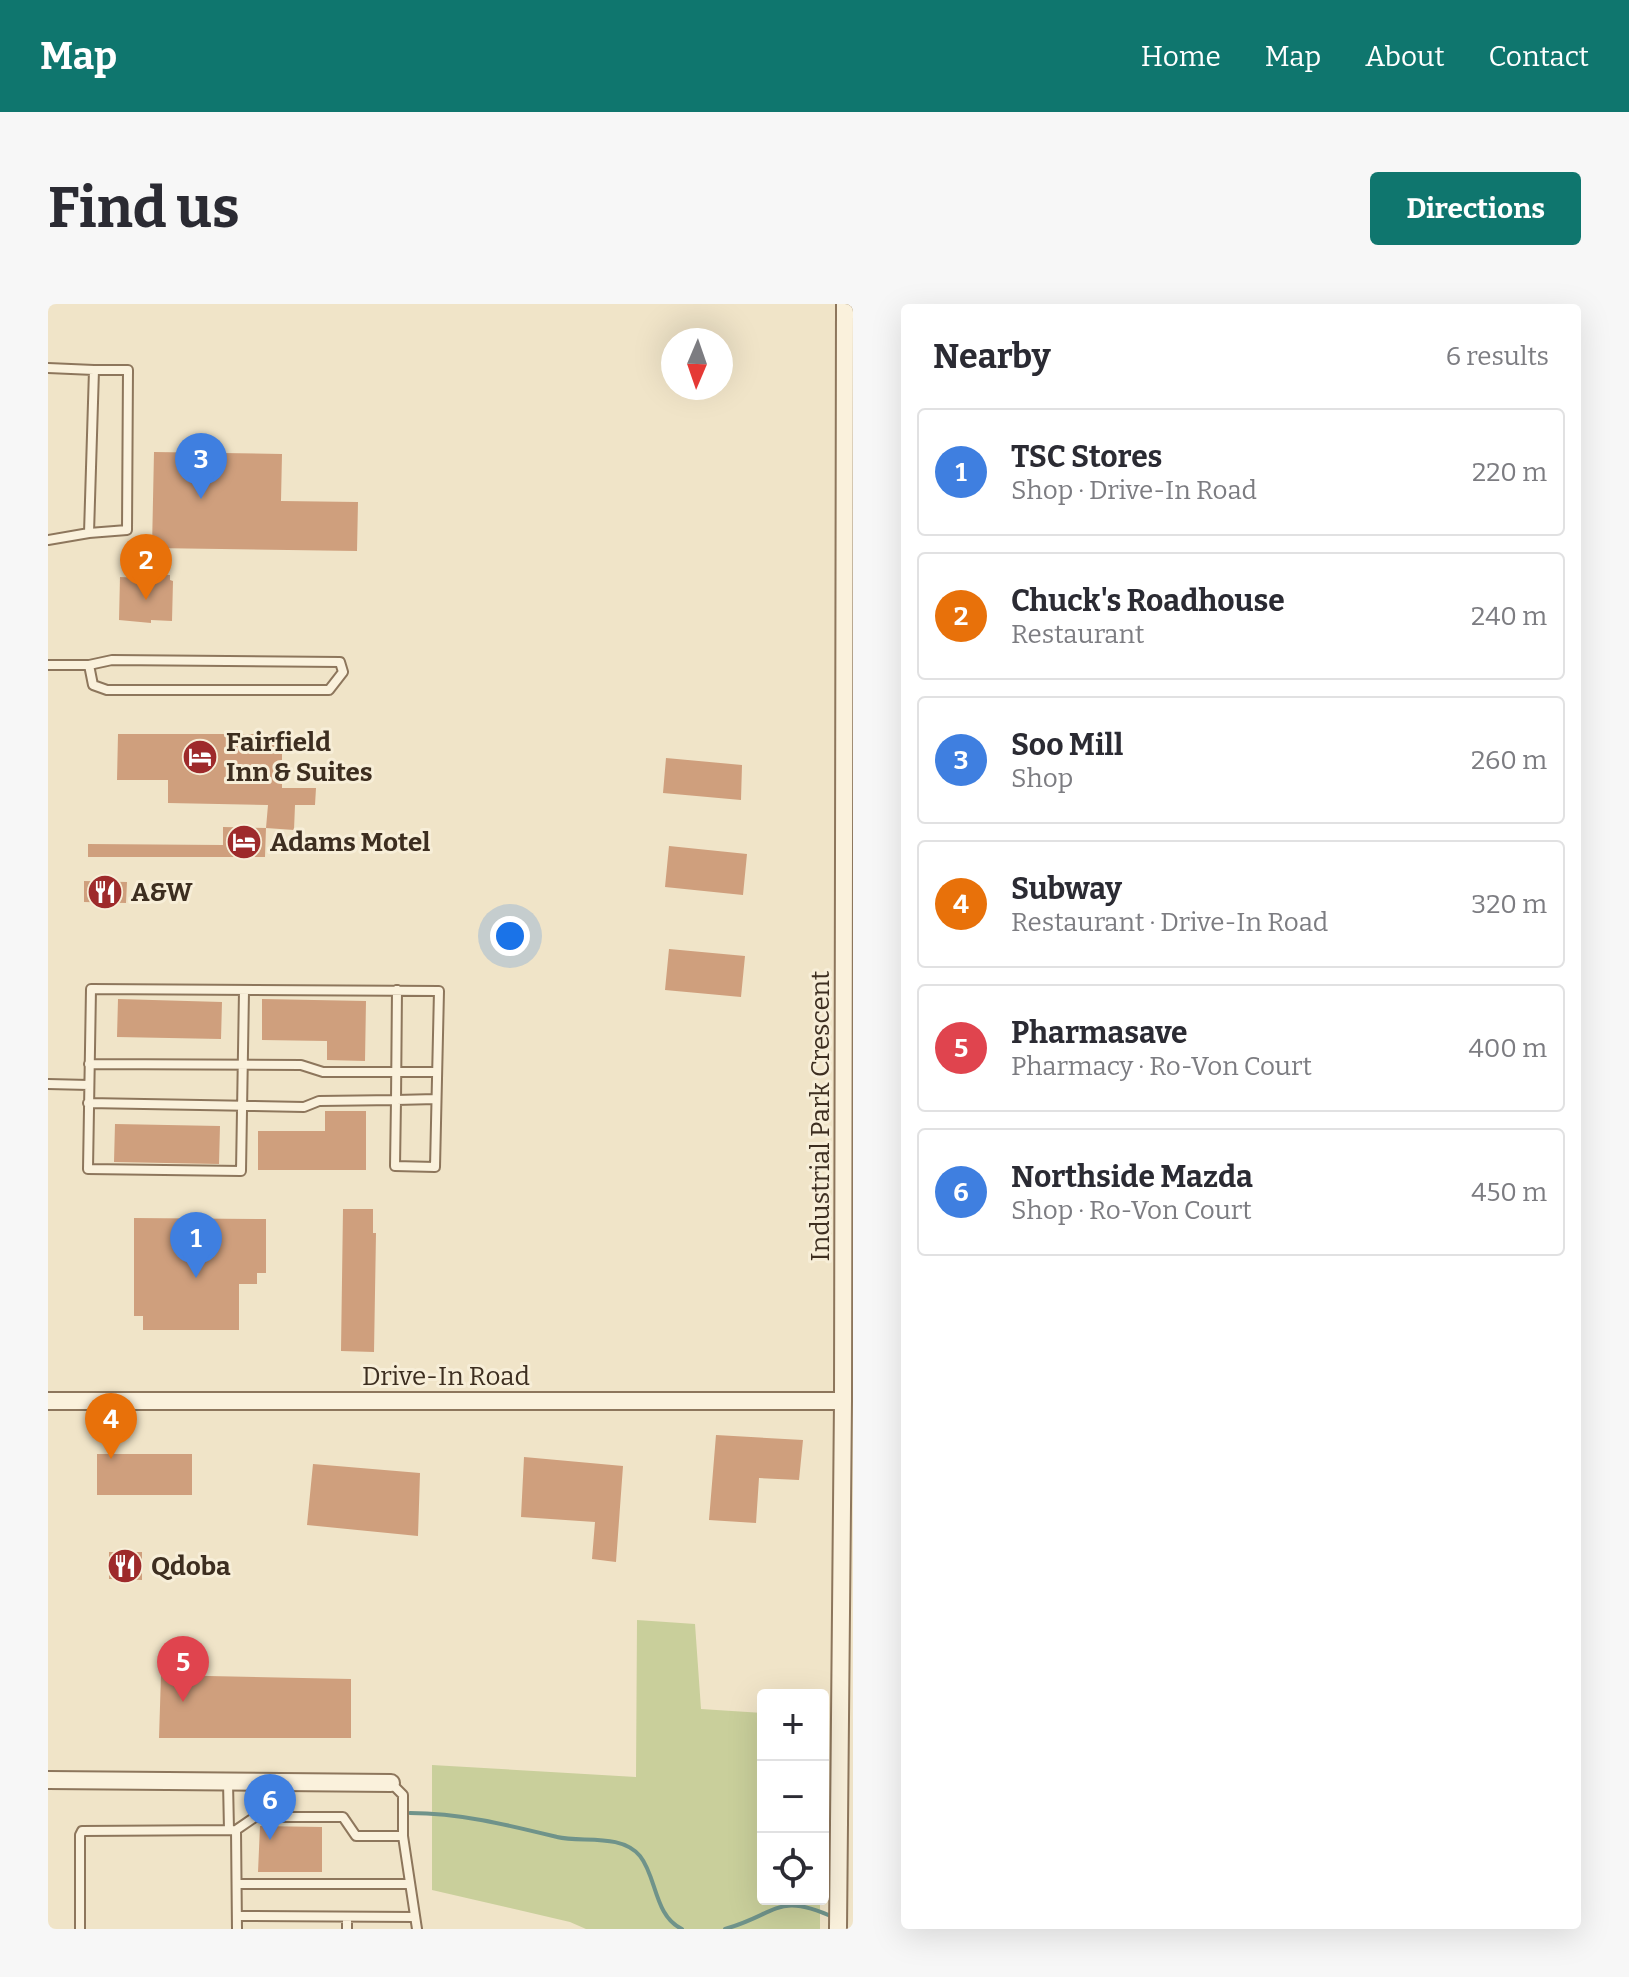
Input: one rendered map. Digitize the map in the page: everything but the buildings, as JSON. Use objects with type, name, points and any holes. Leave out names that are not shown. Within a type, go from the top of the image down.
[{"type":"street","name":"Industrial Park Crescent","points":[[838,1929],[847,1694],[843,1401],[849,349],[845,304]]},
{"type":"street","name":"Drive-In Road","points":[[48,1401],[843,1401]]},
{"type":"street","points":[[48,1780],[391,1783]]},
{"type":"lane","points":[[48,368],[128,370],[127,530],[48,540]]},
{"type":"lane","points":[[89,533],[94,370]]},
{"type":"lane","points":[[48,665],[89,665],[112,660],[340,662],[343,672],[329,690],[107,690],[93,685],[89,665]]},
{"type":"lane","points":[[244,991],[241,1171],[88,1169],[91,989],[244,991],[397,990],[439,991],[435,1167],[395,1166],[397,990]]},
{"type":"lane","points":[[89,1064],[301,1065],[323,1072],[437,1072]]},
{"type":"lane","points":[[48,1084],[89,1085]]},
{"type":"lane","points":[[88,1103],[304,1107],[319,1101],[436,1099]]},
{"type":"lane","points":[[228,1782],[237,1884],[237,1929]]},
{"type":"lane","points":[[391,1783],[403,1795],[403,1836],[417,1929]]},
{"type":"lane","points":[[80,1929],[82,1831],[233,1830],[255,1817],[343,1817],[356,1836],[403,1836]]},
{"type":"lane","points":[[237,1884],[410,1884]]},
{"type":"lane","points":[[238,1916],[415,1917]]},
{"type":"lane","points":[[347,1917],[347,1929]]},
{"type":"lane","points":[[385,1917],[385,1929]]},
{"type":"green space","points":[[637,1620],[695,1624],[701,1709],[757,1713],[757,1905],[820,1905],[820,1929],[586,1929],[570,1922],[432,1890],[432,1765],[636,1777]]},
{"type":"waterway","points":[[410,1813],[466,1817],[567,1839],[623,1844],[640,1856],[666,1915],[682,1929]]},
{"type":"waterway","points":[[725,1929],[789,1906],[801,1906],[835,1918]]},
{"type":"place","name":"Soo Mill","points":[[201,499]]},
{"type":"place","name":"Chuck's Roadhouse","points":[[146,600]]},
{"type":"place","name":"Fairfield Inn & Suites","points":[[200,757]]},
{"type":"place","name":"Adams Motel","points":[[244,842]]},
{"type":"place","name":"A&W","points":[[105,892]]},
{"type":"place","name":"TSC Stores","points":[[196,1278]]},
{"type":"place","name":"Subway","points":[[111,1459]]},
{"type":"place","name":"Qdoba","points":[[125,1566]]},
{"type":"place","name":"Pharmasave","points":[[183,1702]]},
{"type":"place","name":"Northside Mazda","points":[[270,1840]]}]
